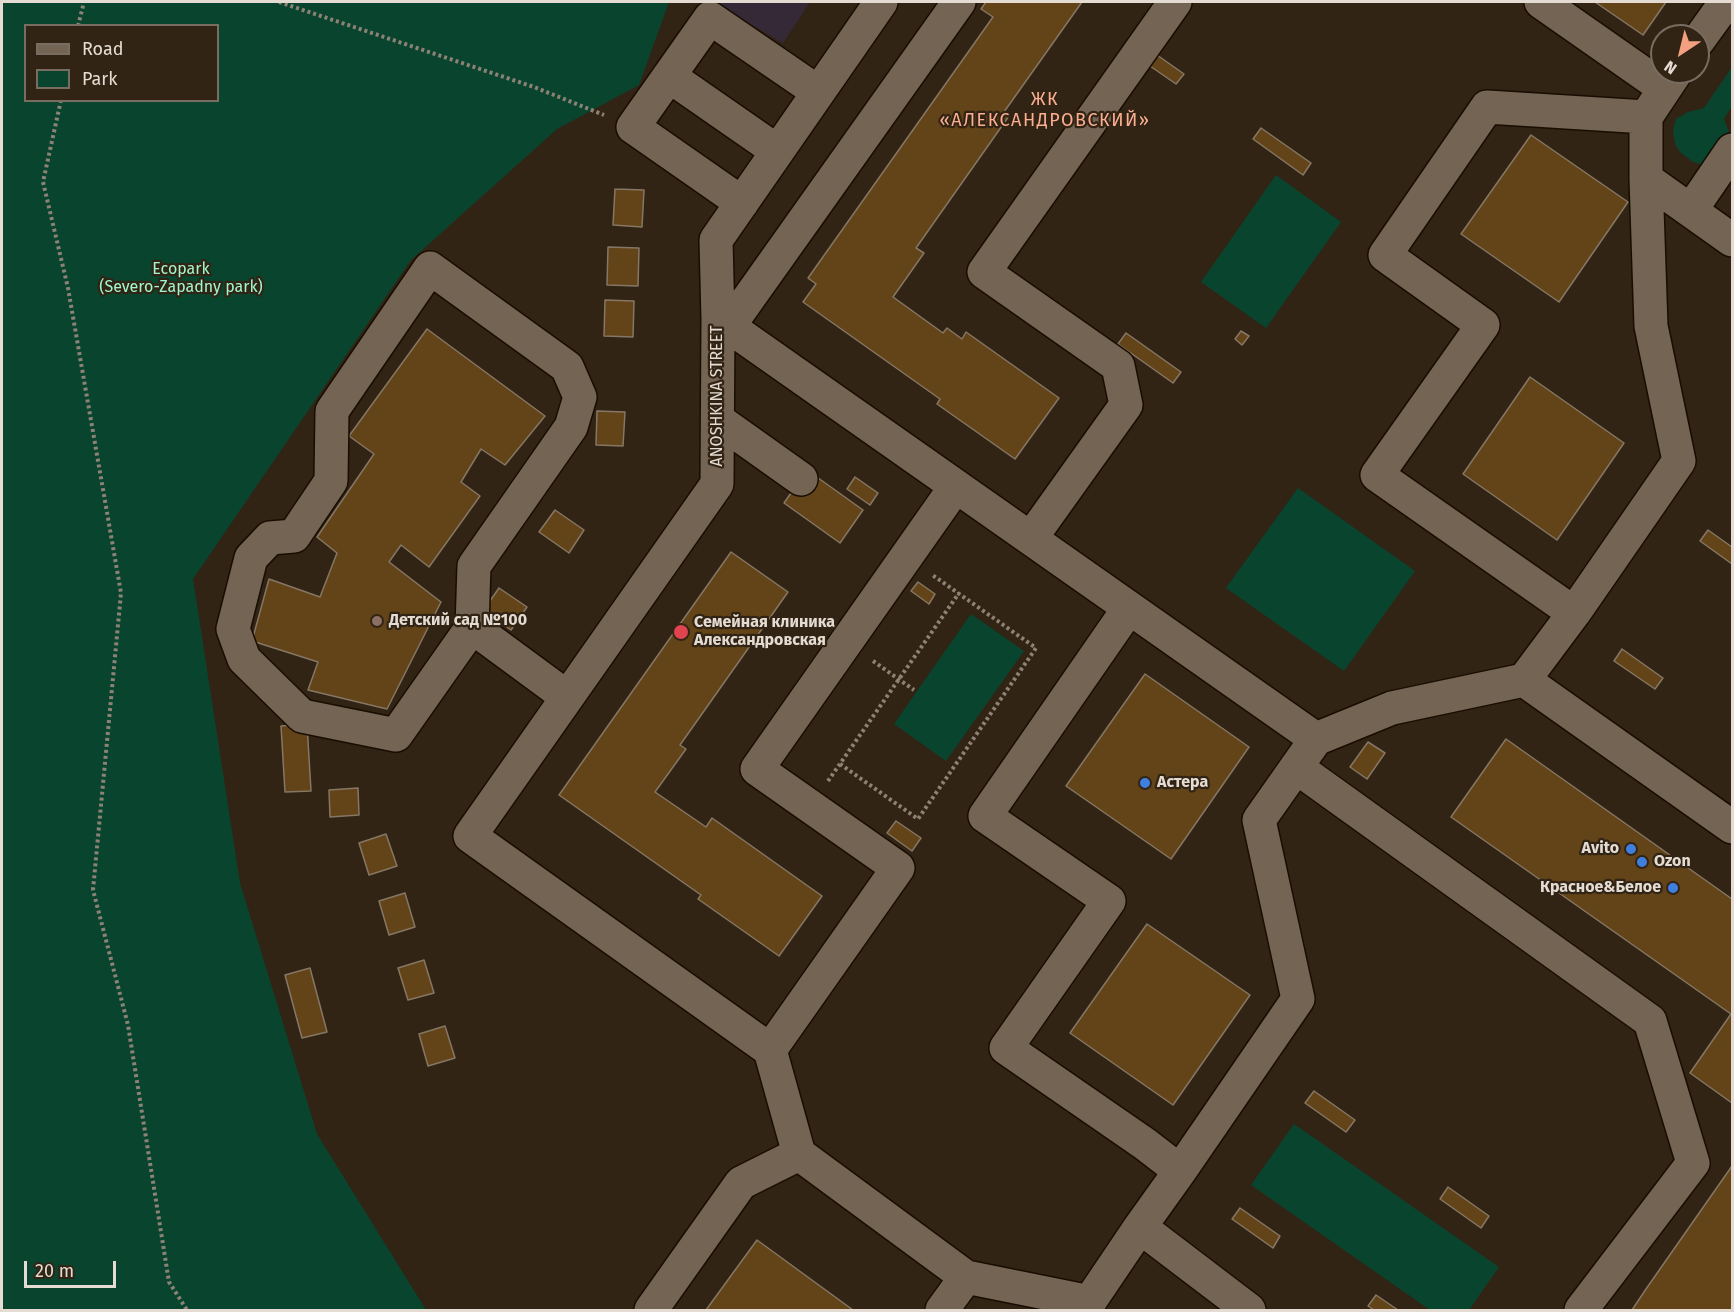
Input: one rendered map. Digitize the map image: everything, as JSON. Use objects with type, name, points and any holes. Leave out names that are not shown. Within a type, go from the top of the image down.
[{"type":"street","name":"ANOSHKINA STREET","points":[[770,1050],[471,836],[717,484],[717,432],[723,323],[716,240],[881,2]]},
{"type":"street","points":[[959,2],[723,323],[1316,739]]},
{"type":"street","points":[[1031,538],[1126,405],[1118,366],[984,272],[1175,2]]},
{"type":"street","points":[[1541,2],[1650,68]]},
{"type":"street","points":[[1710,24],[1726,2]]},
{"type":"street","points":[[742,203],[633,127],[710,18],[818,92]]},
{"type":"street","points":[[669,76],[777,151]]},
{"type":"street","points":[[956,486],[758,769],[898,868],[770,1050],[799,1154],[966,1277],[1087,1306],[1298,999],[1259,820],[1296,767],[1316,739],[1392,708],[1524,680],[1574,613],[1679,461],[1651,326],[1646,179],[1646,117],[1667,84]]},
{"type":"street","points":[[1574,613],[1377,475],[1483,325],[1385,255],[1487,107],[1646,117]]},
{"type":"street","points":[[1691,210],[1732,150]]},
{"type":"street","points":[[1646,179],[1732,240]]},
{"type":"street","points":[[430,268],[567,367],[580,397],[571,427],[474,566],[472,627],[396,735],[302,716],[244,659],[233,629],[251,558],[270,538],[294,536],[331,481],[332,411],[430,268]]},
{"type":"street","points":[[717,432],[795,486]]},
{"type":"street","points":[[1129,608],[985,816],[1109,902],[1006,1048],[1145,1144],[1180,1171]]},
{"type":"street","points":[[472,627],[567,697]]},
{"type":"street","points":[[1524,680],[1732,827]]},
{"type":"street","points":[[1296,767],[1650,1021],[1693,1163],[1581,1311]]},
{"type":"street","points":[[651,1311],[741,1183],[799,1154]]},
{"type":"street","points":[[1140,1227],[1250,1311]]},
{"type":"street","points":[[942,1311],[966,1277]]},
{"type":"path","points":[[78,24],[84,2]]},
{"type":"path","points":[[279,2],[534,87],[633,127]]},
{"type":"path","points":[[61,102],[43,182],[68,288],[121,592],[93,890],[128,1024],[169,1282],[187,1311]]},
{"type":"path","points":[[840,764],[918,819],[1036,648],[906,558]]},
{"type":"path","points":[[811,806],[959,593]]},
{"type":"path","points":[[846,643],[914,690]]},
{"type":"shaded area","points":[[712,2],[810,2],[783,43]]},
{"type":"green space","name":"Ecopark (Severo-Zapadny park)","points":[[2,2],[669,2],[639,85],[557,129],[411,260],[193,579],[240,883],[317,1134],[426,1310],[2,1310]]},
{"type":"green space","points":[[1732,67],[1732,106],[1724,119],[1730,135],[1712,167],[1693,162],[1680,152],[1675,144],[1673,130],[1676,119],[1688,112],[1704,108]]},
{"type":"green space","points":[[1276,175],[1341,222],[1266,328],[1201,282]]},
{"type":"green space","points":[[1298,488],[1415,571],[1344,671],[1226,588]]},
{"type":"green space","points":[[971,614],[1024,651],[946,761],[894,724]]},
{"type":"green space","points":[[1294,1124],[1499,1267],[1469,1310],[1430,1310],[1251,1185]]},
{"type":"building","points":[[986,2],[1082,2],[1004,112],[1009,116],[916,248],[924,253],[893,297],[943,333],[947,328],[962,339],[966,332],[1059,398],[1015,459],[937,404],[940,399],[803,302],[816,284],[808,278],[993,17],[981,9]]},
{"type":"building","points":[[1595,2],[1666,2],[1643,35]]},
{"type":"building","points":[[1157,55],[1184,74],[1176,84],[1150,66]]},
{"type":"building","points":[[1261,128],[1311,163],[1303,175],[1253,139]]},
{"type":"building","points":[[1531,135],[1628,202],[1559,302],[1461,234]]},
{"type":"building","points":[[615,189],[644,190],[642,227],[613,225]]},
{"type":"building","points":[[608,247],[639,248],[638,286],[607,285]]},
{"type":"building","points":[[605,300],[634,301],[633,337],[604,336]]},
{"type":"building","points":[[427,329],[545,416],[505,465],[481,449],[461,482],[480,496],[429,567],[401,545],[389,562],[441,602],[387,709],[308,690],[318,662],[252,641],[269,579],[320,597],[337,553],[317,537],[374,454],[349,436]]},
{"type":"building","points":[[1241,331],[1249,336],[1242,345],[1235,339]]},
{"type":"building","points":[[1126,333],[1181,372],[1173,383],[1118,344]]},
{"type":"building","points":[[1530,377],[1624,443],[1557,540],[1463,474]]},
{"type":"building","points":[[597,411],[625,412],[623,446],[596,445]]},
{"type":"building","points":[[807,470],[863,510],[840,543],[784,503]]},
{"type":"building","points":[[855,477],[878,493],[870,505],[847,489]]},
{"type":"building","points":[[555,510],[584,530],[569,553],[539,532]]},
{"type":"building","points":[[1708,530],[1732,547],[1732,564],[1700,541]]},
{"type":"building","points":[[731,552],[788,592],[680,745],[686,749],[655,792],[706,827],[712,818],[822,896],[779,956],[698,899],[701,895],[559,795]]},
{"type":"building","points":[[918,582],[935,594],[929,604],[911,591]]},
{"type":"building","points":[[499,588],[527,607],[511,630],[483,611]]},
{"type":"building","points":[[1622,649],[1663,678],[1655,689],[1614,661]]},
{"type":"building","points":[[1145,674],[1249,747],[1171,859],[1066,786]]},
{"type":"building","points":[[307,724],[311,791],[285,792],[281,726]]},
{"type":"building","points":[[1506,739],[1732,899],[1732,1103],[1690,1073],[1731,1014],[1451,817]]},
{"type":"building","points":[[1368,742],[1385,753],[1367,779],[1350,767]]},
{"type":"building","points":[[358,788],[359,815],[330,817],[329,790]]},
{"type":"building","points":[[896,821],[921,838],[912,851],[887,833]]},
{"type":"building","points":[[386,834],[397,866],[369,875],[359,843]]},
{"type":"building","points":[[405,893],[415,927],[389,935],[379,901]]},
{"type":"building","points":[[1147,924],[1250,995],[1173,1105],[1070,1033]]},
{"type":"building","points":[[424,960],[434,993],[408,1000],[398,968]]},
{"type":"building","points":[[310,968],[327,1032],[302,1038],[285,975]]},
{"type":"building","points":[[445,1026],[455,1058],[428,1066],[419,1034]]},
{"type":"building","points":[[1314,1091],[1355,1120],[1346,1132],[1305,1103]]},
{"type":"building","points":[[1732,1166],[1732,1310],[1632,1310],[1646,1289]]},
{"type":"building","points":[[1448,1187],[1489,1216],[1481,1228],[1440,1199]]},
{"type":"building","points":[[1240,1208],[1280,1236],[1273,1248],[1232,1219]]},
{"type":"building","points":[[757,1240],[853,1310],[706,1310]]},
{"type":"building","points":[[1376,1295],[1398,1310],[1374,1310],[1368,1306]]},
{"type":"place","name":"Детский сад №100","points":[[377,621]]},
{"type":"place","name":"Семейная клиника Александровская","points":[[681,632]]},
{"type":"place","name":"Астера","points":[[1145,783]]},
{"type":"place","name":"Avito","points":[[1631,849]]},
{"type":"place","name":"Ozon","points":[[1642,862]]},
{"type":"place","name":"Красное&Белое","points":[[1673,888]]},
{"type":"district","name":"ЖК «АЛЕКСАНДРОВСКИЙ»","points":[[1045,110]]}]
